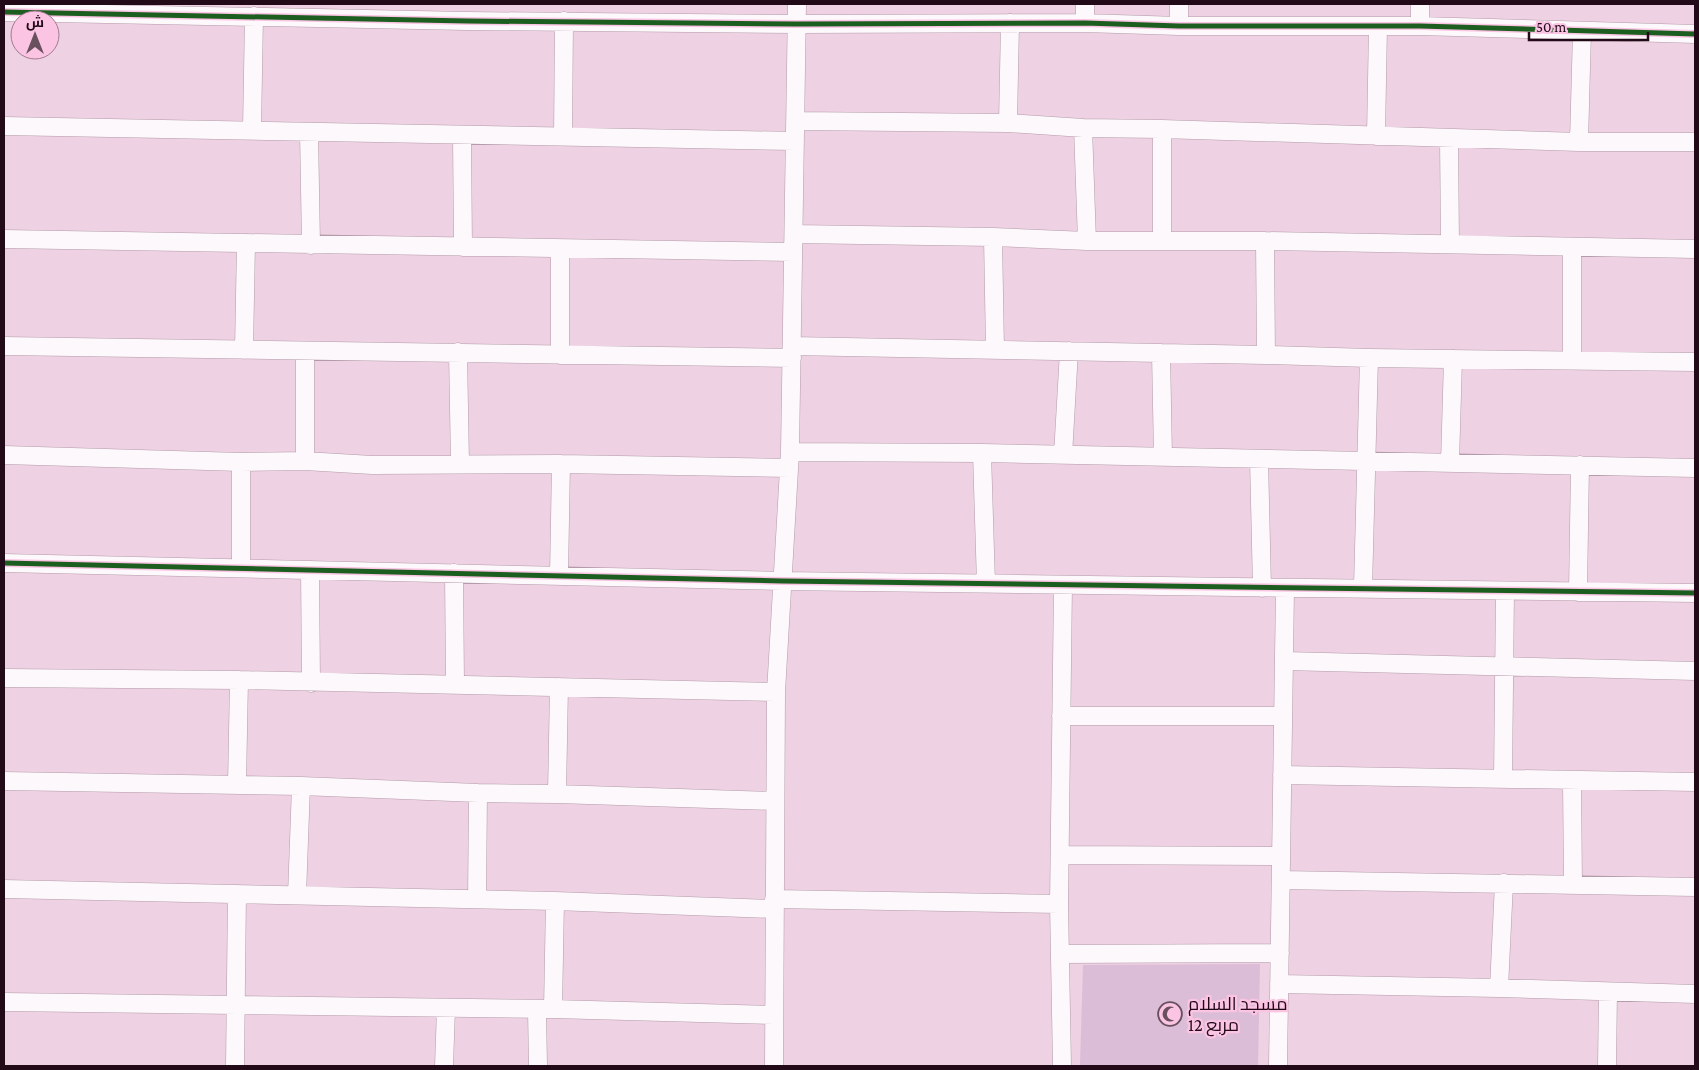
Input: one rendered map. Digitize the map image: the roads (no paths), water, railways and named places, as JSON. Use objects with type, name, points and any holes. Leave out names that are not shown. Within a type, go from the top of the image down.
[{"type":"street","points":[[774,1066],[776,692],[789,460],[797,4]]},
{"type":"street","points":[[1085,4],[1085,23]]},
{"type":"street","points":[[1179,4],[1179,26]]},
{"type":"street","points":[[1420,4],[1420,26]]},
{"type":"street","points":[[4,12],[254,16],[316,11],[468,12],[564,21],[797,24],[1085,23],[1179,26],[1420,26],[1695,34]]},
{"type":"street","points":[[252,130],[254,16]]},
{"type":"street","points":[[563,136],[564,21]]},
{"type":"street","points":[[1008,123],[1010,23]]},
{"type":"street","points":[[1376,136],[1378,26]]},
{"type":"street","points":[[1578,142],[1582,31]]},
{"type":"street","points":[[795,121],[1008,123],[1083,128],[1449,139],[1695,142]]},
{"type":"street","points":[[4,126],[795,141]]},
{"type":"street","points":[[1083,128],[1086,241]]},
{"type":"street","points":[[1162,129],[1162,241]]},
{"type":"street","points":[[309,132],[311,245]]},
{"type":"street","points":[[462,135],[463,247]]},
{"type":"street","points":[[1449,139],[1450,244]]},
{"type":"street","points":[[794,234],[993,237],[1086,241],[1265,241],[1572,248],[1695,248]]},
{"type":"street","points":[[993,237],[995,350]]},
{"type":"street","points":[[4,239],[794,252]]},
{"type":"street","points":[[1265,241],[1266,354]]},
{"type":"street","points":[[244,350],[246,243]]},
{"type":"street","points":[[1572,248],[1572,361]]},
{"type":"street","points":[[560,249],[560,355]]},
{"type":"street","points":[[4,346],[560,355],[995,350],[1266,354],[1369,358],[1695,362]]},
{"type":"street","points":[[305,351],[305,461]]},
{"type":"street","points":[[1063,455],[1069,351]]},
{"type":"street","points":[[458,352],[460,464]]},
{"type":"street","points":[[1161,353],[1163,456]]},
{"type":"street","points":[[1363,588],[1369,358]]},
{"type":"street","points":[[1450,462],[1453,359]]},
{"type":"street","points":[[982,453],[986,584]]},
{"type":"street","points":[[4,456],[242,462],[305,461],[372,465],[789,460],[982,453],[1695,468]]},
{"type":"street","points":[[1259,459],[1262,588]]},
{"type":"street","points":[[241,568],[242,462]]},
{"type":"street","points":[[559,576],[561,464]]},
{"type":"street","points":[[1578,592],[1580,465]]},
{"type":"street","points":[[4,563],[782,581],[1695,593]]},
{"type":"street","points":[[310,570],[311,683]]},
{"type":"street","points":[[454,573],[455,685]]},
{"type":"street","points":[[1062,1066],[1059,904],[1063,585]]},
{"type":"street","points":[[1278,1066],[1285,588]]},
{"type":"street","points":[[1503,779],[1505,591]]},
{"type":"street","points":[[1284,661],[1695,671]]},
{"type":"street","points":[[4,678],[240,680],[776,692]]},
{"type":"street","points":[[237,785],[240,680]]},
{"type":"street","points":[[557,794],[559,687]]},
{"type":"street","points":[[1062,716],[1283,716]]},
{"type":"street","points":[[1282,775],[1572,782],[1695,782]]},
{"type":"street","points":[[4,781],[300,786],[775,801]]},
{"type":"street","points":[[1572,782],[1573,885]]},
{"type":"street","points":[[297,896],[300,786]]},
{"type":"street","points":[[477,899],[478,793]]},
{"type":"street","points":[[1060,856],[1281,856]]},
{"type":"street","points":[[1281,880],[1695,887]]},
{"type":"street","points":[[1499,988],[1504,883]]},
{"type":"street","points":[[4,889],[555,901],[774,904],[1059,904]]},
{"type":"street","points":[[234,1066],[237,894]]},
{"type":"street","points":[[538,1066],[555,901]]},
{"type":"street","points":[[1060,954],[1280,953]]},
{"type":"street","points":[[1279,984],[1695,994]]},
{"type":"street","points":[[1607,1066],[1608,992]]},
{"type":"street","points":[[4,1002],[774,1015]]},
{"type":"street","points":[[444,1066],[446,1009]]},
{"type":"place","name":"مسجد السلام مربع 12","points":[[1170,1014]]}]
